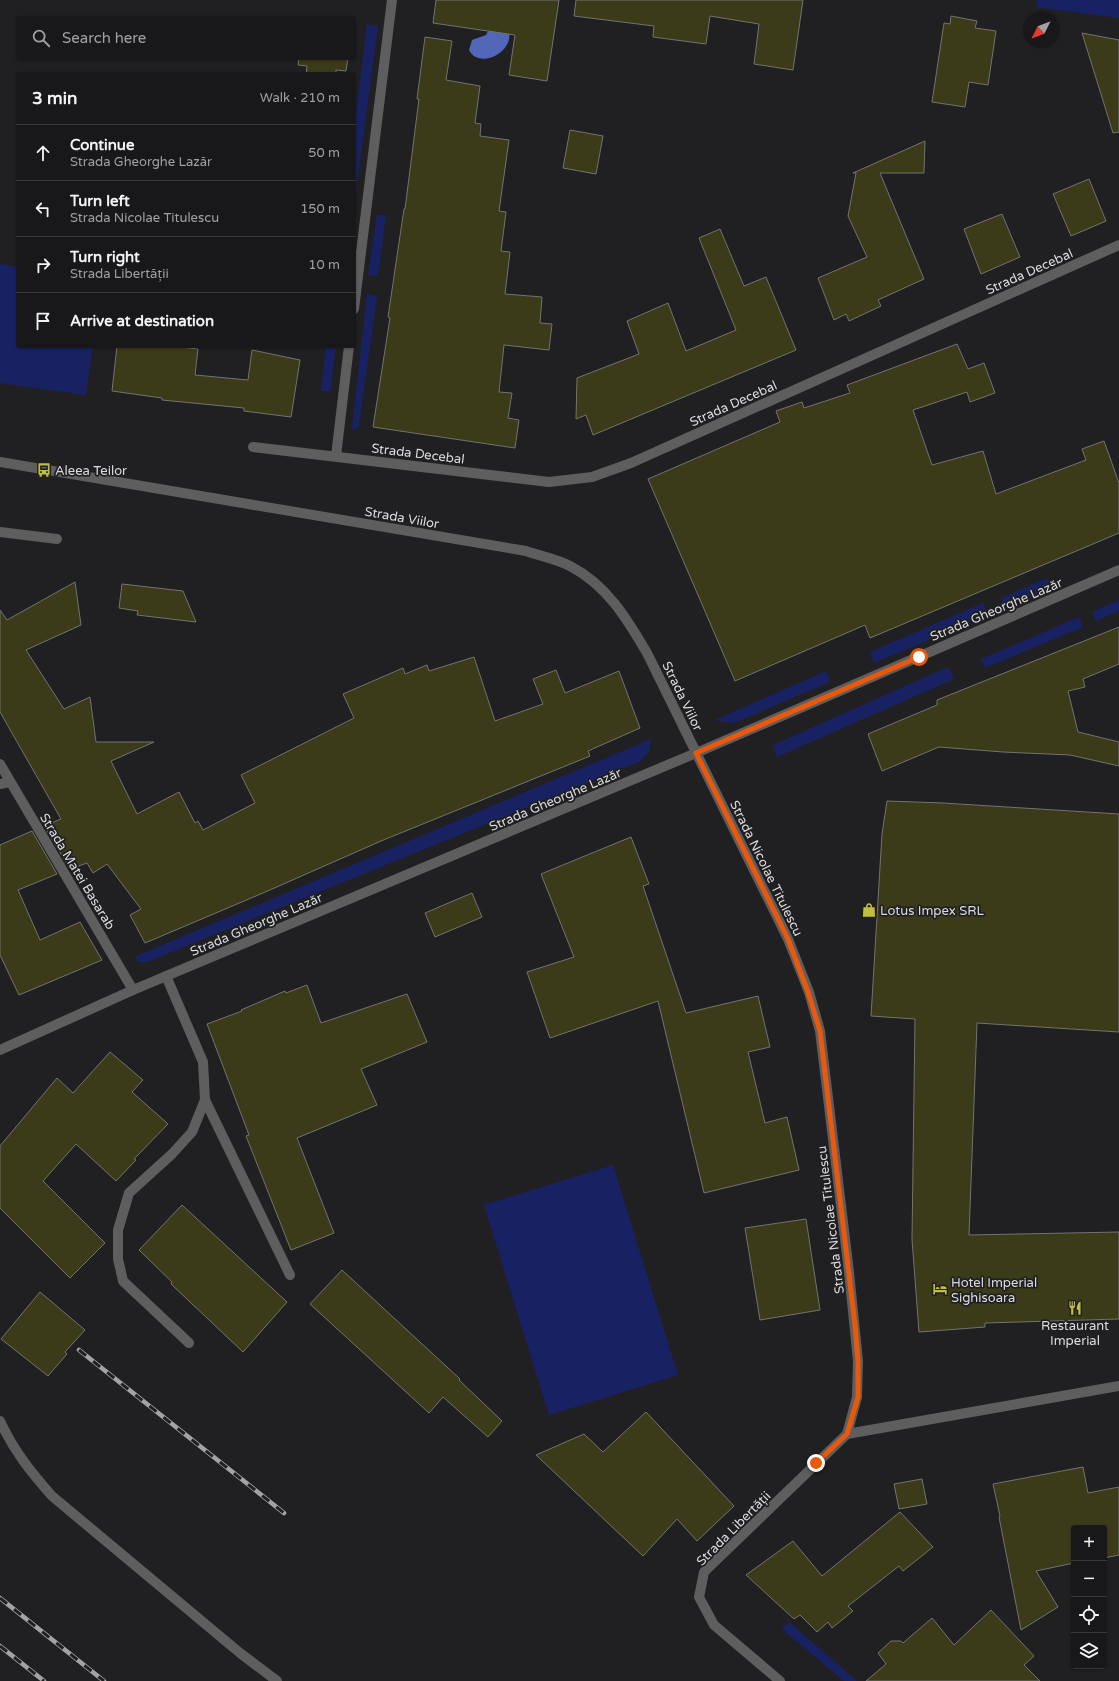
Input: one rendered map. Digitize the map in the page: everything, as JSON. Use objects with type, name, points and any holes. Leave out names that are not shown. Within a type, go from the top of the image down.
[{"type":"street","points":[[356,293],[392,0]]},
{"type":"street","name":"Strada Decebal","points":[[253,447],[549,482],[592,478],[638,460],[1119,245]]},
{"type":"street","points":[[336,456],[350,348]]},
{"type":"street","name":"Strada Viilor","points":[[0,462],[526,551],[569,565],[595,581],[622,612],[647,653],[696,753]]},
{"type":"street","points":[[0,532],[57,538]]},
{"type":"street","name":"Strada Gheorghe Lazăr","points":[[0,1050],[133,990],[696,753],[1119,570]]},
{"type":"street","name":"Strada Nicolae Titulescu","points":[[696,753],[788,939],[808,992],[820,1031],[849,1272],[858,1361],[858,1397],[847,1434]]},
{"type":"street","name":"Strada Matei Basarab","points":[[0,764],[133,990]]},
{"type":"street","points":[[0,784],[10,782]]},
{"type":"street","points":[[166,976],[203,1062],[205,1100],[290,1275]]},
{"type":"street","points":[[189,1343],[123,1281],[118,1259],[118,1230],[129,1193],[172,1154],[192,1132],[205,1100]]},
{"type":"street","points":[[847,1434],[1119,1386]]},
{"type":"street","points":[[0,1421],[10,1443],[29,1470],[52,1496],[240,1653],[276,1681]]},
{"type":"street","name":"Strada Libertății","points":[[780,1681],[714,1625],[699,1597],[704,1572],[847,1434]]},
{"type":"shaded area","points":[[1037,0],[1119,0],[1119,18],[1036,7]]},
{"type":"shaded area","points":[[367,24],[378,26],[356,190],[356,115]]},
{"type":"shaded area","points":[[377,215],[386,215],[378,276],[368,275]]},
{"type":"shaded area","points":[[0,264],[16,267],[16,348],[93,348],[86,395],[0,383]]},
{"type":"shaded area","points":[[367,294],[377,296],[359,425],[356,429],[352,429]]},
{"type":"shaded area","points":[[326,348],[336,348],[330,391],[321,391]]},
{"type":"shaded area","points":[[1047,578],[1051,587],[1005,608],[1001,598]]},
{"type":"shaded area","points":[[1119,600],[1119,611],[1096,621],[1092,612]]},
{"type":"shaded area","points":[[983,603],[988,615],[874,663],[870,652]]},
{"type":"shaded area","points":[[1079,617],[1083,627],[985,668],[981,659]]},
{"type":"shaded area","points":[[948,667],[954,679],[777,757],[773,745]]},
{"type":"shaded area","points":[[826,671],[830,682],[734,723],[715,720]]},
{"type":"shaded area","points":[[651,739],[649,751],[641,761],[147,962],[139,962],[134,957]]},
{"type":"shaded area","points":[[613,1165],[678,1375],[549,1415],[484,1205]]},
{"type":"shaded area","points":[[789,1622],[857,1681],[844,1681],[782,1629]]},
{"type":"water","points":[[490,27],[508,29],[509,37],[503,50],[489,58],[481,59],[474,56],[469,50],[472,40],[486,35]]},
{"type":"building","points":[[436,0],[559,0],[547,81],[509,75],[515,35],[433,23]]},
{"type":"building","points":[[576,0],[803,0],[793,70],[754,64],[759,24],[710,16],[706,44],[653,37],[654,26],[574,16]]},
{"type":"building","points":[[951,16],[977,21],[975,28],[996,31],[988,85],[969,82],[965,107],[932,102],[944,23],[950,24]]},
{"type":"building","points":[[1082,33],[1119,40],[1119,132],[1113,133]]},
{"type":"building","points":[[425,37],[452,41],[446,80],[480,86],[475,123],[481,124],[480,136],[509,140],[499,211],[506,212],[501,251],[510,252],[505,294],[542,297],[540,323],[552,324],[549,350],[504,345],[499,392],[512,393],[508,418],[519,420],[515,448],[373,427],[405,209],[419,99],[417,99]]},
{"type":"building","points":[[299,60],[348,60],[346,71],[336,70],[336,72],[306,72],[307,66],[298,65]]},
{"type":"building","points":[[570,130],[603,136],[596,174],[563,168]]},
{"type":"building","points":[[925,141],[924,173],[880,173],[924,279],[878,300],[881,306],[849,321],[846,314],[834,320],[818,278],[867,257],[848,216],[856,173],[853,173]]},
{"type":"building","points":[[1089,179],[1106,221],[1071,236],[1053,194]]},
{"type":"building","points":[[1002,214],[1020,257],[981,274],[964,229]]},
{"type":"building","points":[[720,229],[744,286],[766,277],[796,350],[593,435],[586,415],[576,419],[577,378],[639,354],[627,321],[668,303],[686,351],[736,330],[699,238]]},
{"type":"building","points":[[957,344],[968,369],[984,363],[995,393],[970,402],[967,392],[913,410],[932,465],[983,451],[996,494],[1086,460],[1082,449],[1104,441],[1119,483],[1119,533],[870,638],[865,625],[735,681],[648,479],[780,422],[776,411],[802,402],[804,408],[850,393],[847,385]]},
{"type":"building","points":[[117,348],[198,349],[195,375],[248,380],[252,350],[300,360],[291,417],[244,411],[244,408],[162,400],[162,398],[112,391]]},
{"type":"building","points":[[75,582],[81,625],[26,650],[64,709],[90,697],[96,742],[154,742],[111,761],[137,814],[179,792],[195,823],[198,821],[203,830],[255,803],[241,775],[354,718],[343,694],[403,668],[405,674],[427,665],[429,671],[474,657],[495,721],[543,704],[533,679],[556,670],[565,693],[619,671],[640,728],[588,751],[590,756],[381,841],[145,943],[130,915],[141,909],[107,864],[93,873],[87,863],[70,869],[44,826],[61,819],[0,712],[0,610],[7,620]]},
{"type":"building","points":[[122,584],[183,591],[196,622],[137,615],[138,611],[119,608]]},
{"type":"building","points":[[1119,627],[1119,664],[1083,679],[1085,687],[1068,691],[1078,732],[1119,742],[1119,766],[1070,755],[939,747],[882,771],[868,734],[937,705],[937,700]]},
{"type":"building","points":[[887,801],[1119,814],[1119,1032],[977,1023],[969,1235],[1119,1232],[1119,1319],[985,1323],[985,1327],[919,1332],[912,1239],[915,1019],[871,1016],[882,834]]},
{"type":"building","points":[[32,831],[57,874],[18,890],[40,940],[80,922],[102,960],[19,995],[0,955],[0,845]]},
{"type":"building","points":[[631,837],[649,884],[643,886],[686,1013],[758,996],[770,1047],[748,1052],[765,1123],[787,1117],[799,1170],[704,1193],[658,1001],[550,1038],[527,972],[574,957],[541,874]]},
{"type":"building","points":[[472,893],[482,917],[435,937],[425,913]]},
{"type":"building","points":[[307,985],[321,1023],[407,994],[427,1042],[361,1069],[377,1105],[297,1138],[334,1233],[291,1250],[246,1136],[249,1135],[207,1024],[242,1011],[241,1010],[285,991],[286,993]]},
{"type":"building","points":[[110,1052],[143,1080],[132,1092],[168,1124],[134,1159],[136,1160],[116,1181],[76,1144],[43,1181],[105,1243],[70,1278],[0,1208],[0,1146],[57,1078],[73,1093]]},
{"type":"building","points":[[182,1205],[287,1302],[243,1352],[171,1284],[172,1282],[139,1250]]},
{"type":"building","points":[[806,1219],[820,1310],[760,1320],[745,1228]]},
{"type":"building","points":[[342,1270],[460,1379],[459,1380],[502,1421],[488,1437],[443,1397],[429,1413],[310,1304]]},
{"type":"building","points":[[40,1292],[85,1330],[65,1352],[67,1354],[48,1376],[1,1339]]},
{"type":"building","points":[[646,1412],[734,1506],[697,1541],[677,1519],[643,1556],[536,1455],[584,1434],[603,1452]]},
{"type":"building","points":[[1083,1467],[1088,1493],[1119,1487],[1119,1555],[1107,1557],[1107,1525],[1071,1525],[1071,1564],[1036,1571],[1058,1607],[1021,1630],[1000,1516],[993,1484]]},
{"type":"building","points":[[922,1479],[927,1504],[899,1509],[894,1484]]},
{"type":"building","points":[[900,1512],[933,1547],[903,1571],[899,1566],[848,1606],[853,1611],[832,1628],[828,1622],[817,1632],[800,1615],[794,1619],[746,1575],[793,1541],[822,1576]]},
{"type":"building","points":[[991,1610],[1034,1656],[1024,1665],[1040,1681],[866,1681],[886,1664],[878,1653],[891,1641],[901,1641],[903,1643],[932,1618],[954,1645]]},
{"type":"railway","points":[[79,1350],[284,1513]]},
{"type":"railway","points":[[0,1598],[104,1681]]},
{"type":"railway","points":[[0,1646],[44,1681]]},
{"type":"place","name":"Aleea Teilor","points":[[44,470]]},
{"type":"place","name":"Lotus Impex SRL","points":[[869,910]]},
{"type":"place","name":"Hotel Imperial Sighisoara","points":[[940,1289]]},
{"type":"place","name":"Restaurant Imperial","points":[[1075,1308]]},
{"type":"route","points":[[816,1463],[847,1434],[858,1397],[858,1361],[855,1325],[820,1031],[808,992],[788,939],[696,753],[919,657]]}]
